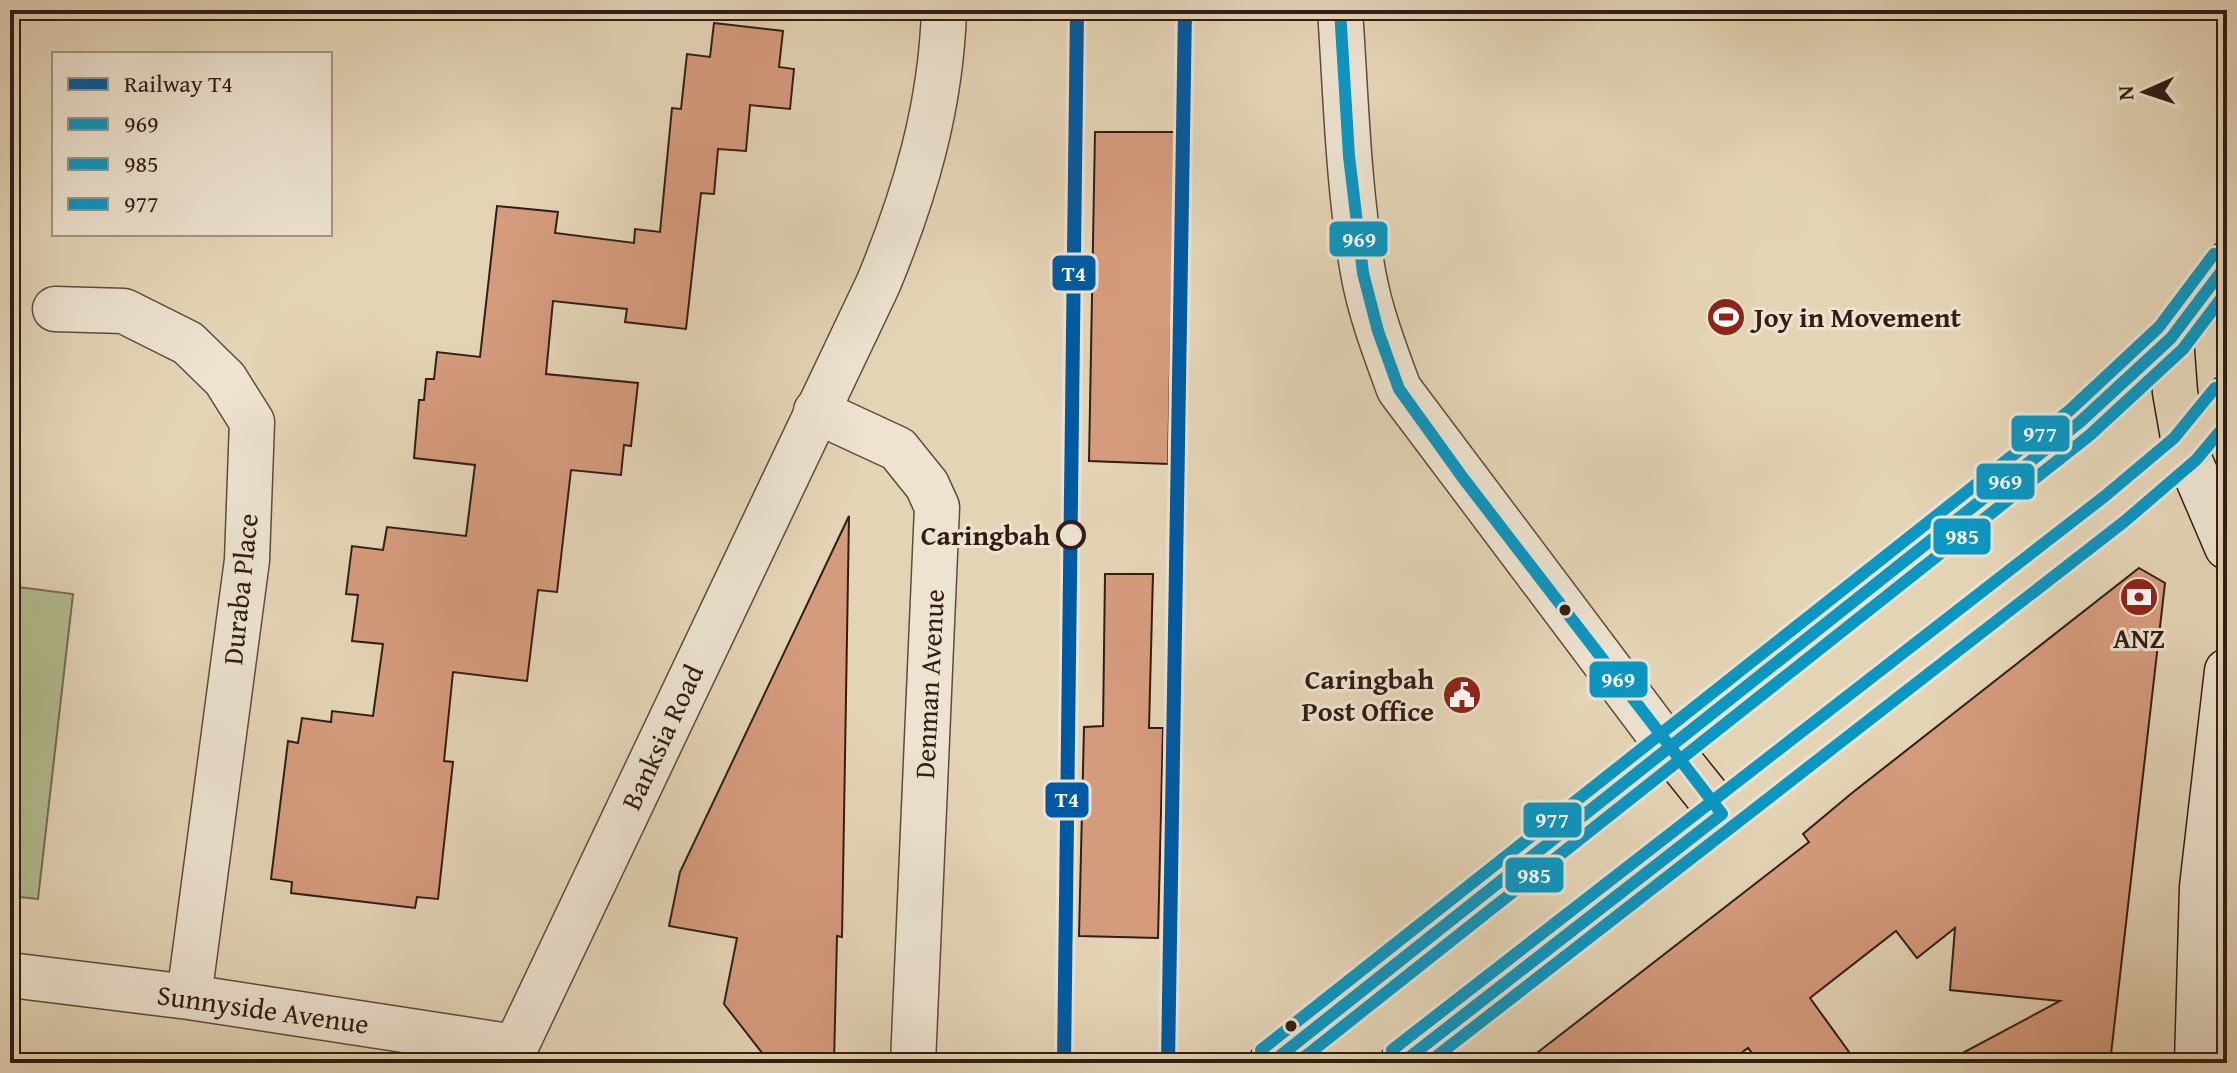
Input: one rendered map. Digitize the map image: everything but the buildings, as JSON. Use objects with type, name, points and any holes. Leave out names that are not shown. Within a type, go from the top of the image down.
[{"type":"main road","points":[[1271,1063],[2080,422],[2171,338],[2227,264]]},
{"type":"main road","points":[[2171,338],[2227,390]]},
{"type":"main road","points":[[2171,338],[2175,392],[2185,449]]},
{"type":"main road","points":[[1402,1063],[2185,449],[2227,398]]},
{"type":"main road","points":[[1669,748],[1722,814]]},
{"type":"street","points":[[816,411],[878,284],[909,210],[931,132],[944,10]]},
{"type":"street","points":[[1340,10],[1349,156],[1363,273],[1378,331],[1399,389],[1669,748]]},
{"type":"street","name":"Duraba Place","points":[[55,309],[124,311],[188,343],[225,379],[252,422],[247,560],[189,997]]},
{"type":"street","name":"Banksia Road","points":[[511,1055],[816,411]]},
{"type":"street","name":"Denman Avenue","points":[[816,411],[898,449],[927,485],[937,507],[913,1063]]},
{"type":"street","points":[[2185,449],[2227,547]]},
{"type":"street","points":[[2197,1063],[2200,920],[2218,828],[2227,671]]},
{"type":"street","name":"Sunnyside Avenue","points":[[10,975],[189,997],[511,1055]]},
{"type":"green space","points":[[10,586],[73,594],[38,899],[10,896]]},
{"type":"rail line","name":"T4","points":[[1064,1063],[1077,10]]},
{"type":"rail line","name":"T4","points":[[1168,1063],[1185,10]]},
{"type":"transit line","name":"969","points":[[1340,10],[1349,156],[1363,273],[1378,331],[1399,389],[1463,478],[1722,814]]},
{"type":"transit line","name":"977","points":[[1261,1050],[2070,410],[2159,327],[2214,254]]},
{"type":"transit line","name":"969","points":[[1271,1063],[2080,422],[2171,338],[2227,264]]},
{"type":"transit line","name":"985","points":[[1297,1063],[2090,435],[2183,349],[2227,291]]},
{"type":"transit line","name":"977","points":[[1392,1050],[2105,496],[2174,438],[2215,388]]},
{"type":"transit line","name":"985","points":[[1428,1063],[2125,521],[2196,460],[2227,423]]},
{"type":"transit line","name":"969","points":[[1402,1063],[1722,814]]},
{"type":"place","name":"Joy in Movement","points":[[1726,317]]},
{"type":"place","name":"Caringbah","points":[[1071,535]]},
{"type":"place","name":"ANZ","points":[[2139,597]]},
{"type":"place","name":"Caringbah Post Office","points":[[1462,695]]}]
